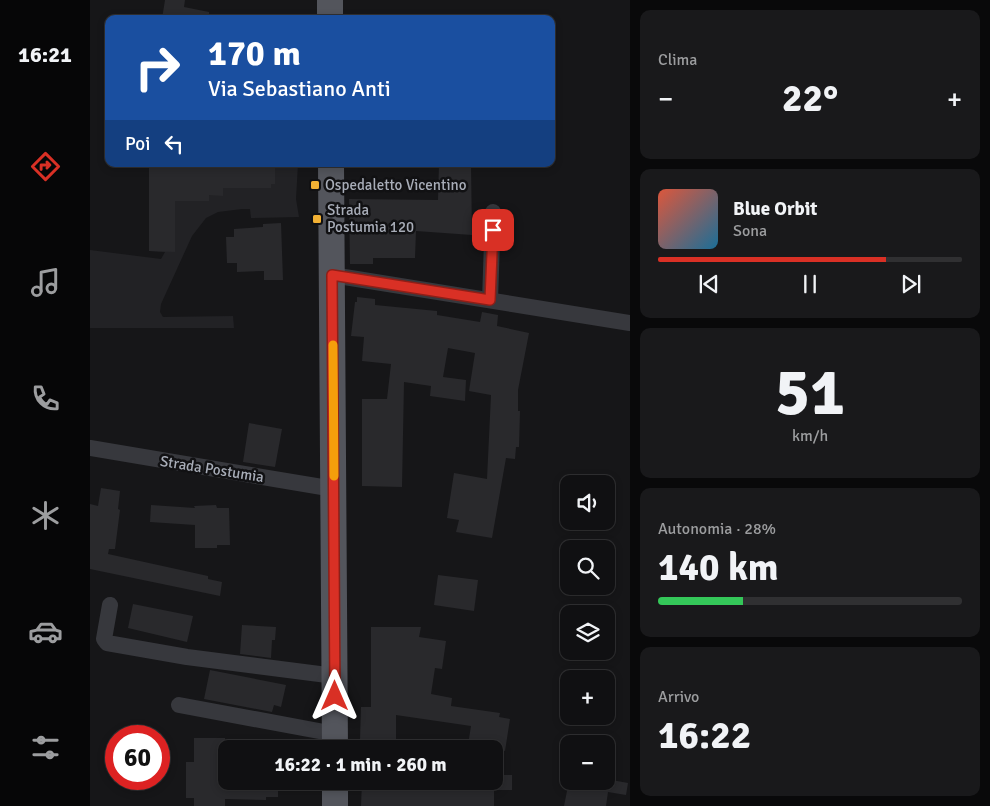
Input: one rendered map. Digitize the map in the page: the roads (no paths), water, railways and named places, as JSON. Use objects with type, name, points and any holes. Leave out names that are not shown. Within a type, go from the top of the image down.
[{"type":"main road","points":[[330,0],[330,15]]},
{"type":"main road","points":[[331,167],[335,740]]},
{"type":"main road","points":[[335,790],[335,806]]},
{"type":"street","points":[[490,300],[493,212]]},
{"type":"street","points":[[332,275],[630,323]]},
{"type":"street","name":"Strada Postumia","points":[[90,448],[334,489]]},
{"type":"street","points":[[110,605],[104,639],[107,643],[187,657],[335,676]]},
{"type":"street","points":[[179,705],[331,740]]},
{"type":"place","name":"Ospedaletto Vicentino","points":[[315,185]]},
{"type":"place","name":"Strada Postumia 120","points":[[317,219]]}]
